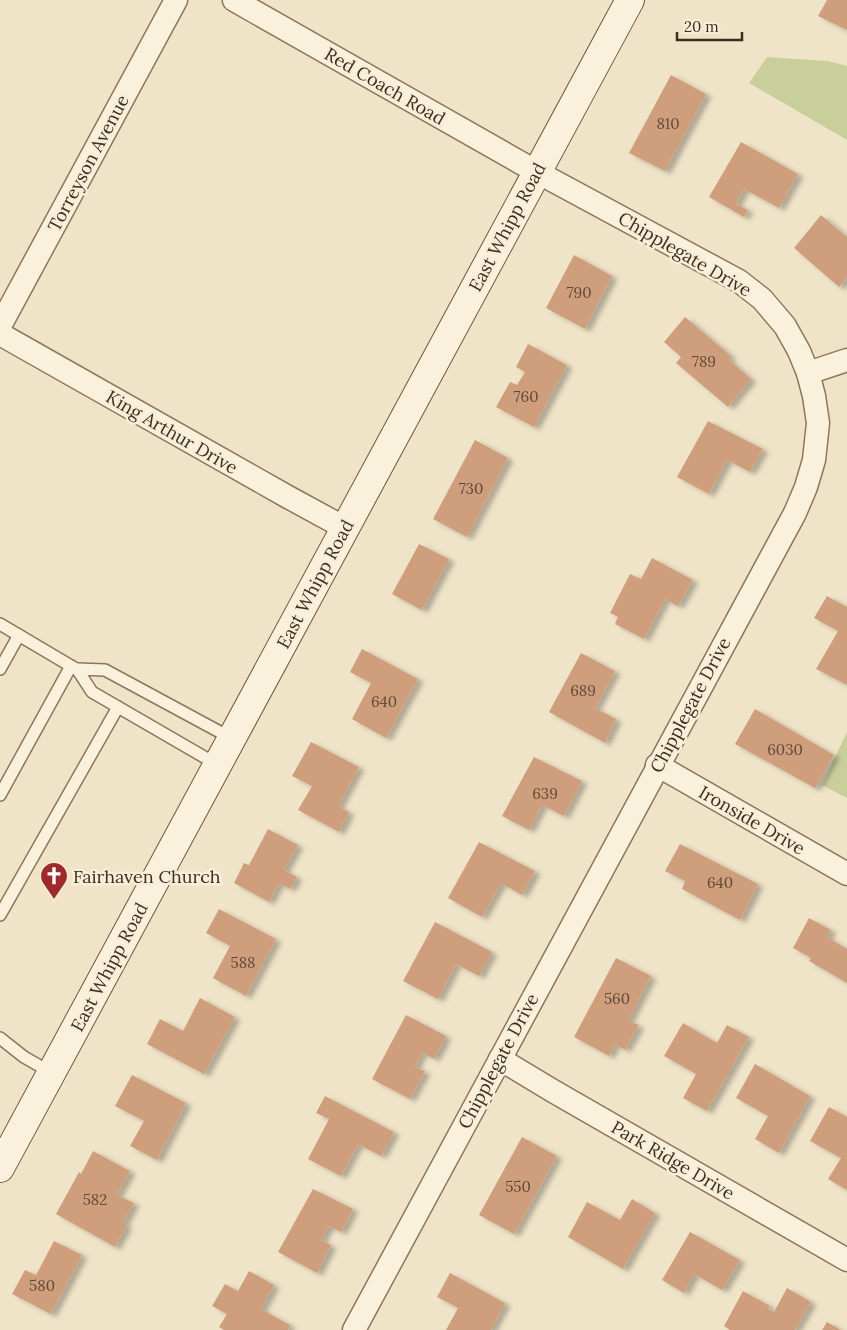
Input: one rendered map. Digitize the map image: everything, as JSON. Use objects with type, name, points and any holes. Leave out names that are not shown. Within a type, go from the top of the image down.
[{"type":"main road","name":"East Whipp Road","points":[[0,1168],[630,0]]},
{"type":"street","name":"Torreyson Avenue","points":[[0,326],[176,0]]},
{"type":"street","name":"Red Coach Road","points":[[234,0],[536,172]]},
{"type":"street","name":"Chipplegate Drive","points":[[354,1330],[794,513],[806,487],[814,460],[818,422],[808,373],[799,351],[785,326],[762,299],[739,281],[536,172]]},
{"type":"street","name":"King Arthur Drive","points":[[0,334],[345,528]]},
{"type":"street","points":[[808,373],[847,360]]},
{"type":"street","name":"Ironside Drive","points":[[658,765],[847,874]]},
{"type":"street","name":"Park Ridge Drive","points":[[500,1059],[847,1260]]},
{"type":"lane","points":[[0,624],[74,668],[92,692],[218,765]]},
{"type":"lane","points":[[0,669],[19,635]]},
{"type":"lane","points":[[74,668],[105,670],[231,738]]},
{"type":"lane","points":[[0,796],[74,668]]},
{"type":"lane","points":[[0,915],[118,707]]},
{"type":"lane","points":[[0,1038],[24,1057],[52,1073]]},
{"type":"green space","points":[[767,57],[828,61],[847,66],[847,140],[749,83]]},
{"type":"green space","points":[[847,732],[847,798],[822,785]]},
{"type":"building","points":[[827,0],[847,0],[847,30],[818,16]]},
{"type":"building","points":[[671,75],[706,94],[665,171],[629,153]]},
{"type":"building","points":[[741,142],[798,174],[779,208],[744,189],[736,204],[748,210],[744,217],[709,197]]},
{"type":"building","points":[[821,215],[847,237],[847,277],[839,287],[794,248]]},
{"type":"building","points":[[574,255],[612,276],[585,329],[546,308]]},
{"type":"building","points":[[685,317],[731,356],[728,359],[751,379],[728,407],[676,363],[681,357],[664,342]]},
{"type":"building","points":[[528,344],[567,365],[534,427],[496,407],[510,382],[517,385],[525,372],[516,367]]},
{"type":"building","points":[[708,421],[763,449],[750,472],[727,460],[709,494],[677,477]]},
{"type":"building","points":[[475,440],[508,458],[467,537],[433,519]]},
{"type":"building","points":[[419,544],[449,559],[422,610],[392,594]]},
{"type":"building","points":[[652,558],[693,580],[678,606],[665,599],[644,639],[615,624],[618,617],[610,613],[630,574],[641,579]]},
{"type":"building","points":[[827,596],[847,607],[847,685],[816,669],[838,631],[814,618]]},
{"type":"building","points":[[362,649],[418,679],[386,738],[352,719],[371,683],[350,672]]},
{"type":"building","points":[[581,653],[615,671],[595,708],[616,719],[605,743],[549,712]]},
{"type":"building","points":[[755,709],[834,755],[815,788],[735,744]]},
{"type":"building","points":[[311,742],[359,767],[338,806],[349,812],[339,832],[298,810],[312,786],[292,776]]},
{"type":"building","points":[[534,757],[582,781],[564,816],[542,805],[529,830],[502,816]]},
{"type":"building","points":[[268,829],[298,845],[284,870],[297,877],[290,889],[279,883],[269,902],[234,883],[244,863],[249,865]]},
{"type":"building","points":[[479,842],[535,871],[522,895],[501,883],[482,917],[448,898]]},
{"type":"building","points":[[680,844],[758,884],[740,920],[682,889],[685,881],[665,871]]},
{"type":"building","points":[[219,909],[276,939],[246,996],[213,978],[230,946],[206,933]]},
{"type":"building","points":[[809,918],[831,930],[827,937],[847,949],[847,983],[809,961],[811,958],[793,948]]},
{"type":"building","points":[[435,922],[492,952],[479,976],[456,964],[438,999],[403,981]]},
{"type":"building","points":[[616,958],[651,976],[628,1021],[639,1025],[625,1050],[615,1044],[609,1056],[574,1037]]},
{"type":"building","points":[[200,998],[235,1017],[204,1074],[147,1044],[160,1019],[183,1031]]},
{"type":"building","points":[[406,1015],[446,1036],[434,1059],[422,1052],[415,1067],[425,1071],[410,1099],[372,1079]]},
{"type":"building","points":[[683,1023],[717,1043],[727,1025],[749,1037],[707,1111],[683,1098],[696,1074],[664,1056]]},
{"type":"building","points":[[755,1064],[810,1096],[779,1153],[755,1139],[768,1116],[736,1098]]},
{"type":"building","points":[[132,1075],[186,1103],[157,1160],[130,1146],[144,1121],[115,1106]]},
{"type":"building","points":[[325,1096],[394,1132],[381,1156],[358,1144],[341,1176],[308,1159],[329,1119],[316,1113]]},
{"type":"building","points":[[829,1107],[847,1117],[847,1190],[828,1179],[841,1158],[810,1141]]},
{"type":"building","points":[[522,1137],[557,1156],[514,1234],[479,1215]]},
{"type":"building","points":[[93,1151],[130,1171],[117,1195],[134,1203],[123,1223],[127,1225],[115,1247],[56,1214]]},
{"type":"building","points":[[313,1189],[353,1209],[341,1232],[329,1226],[321,1240],[331,1245],[317,1273],[278,1252]]},
{"type":"building","points":[[632,1199],[655,1213],[623,1269],[568,1237],[587,1202],[620,1220]]},
{"type":"building","points":[[690,1232],[740,1260],[722,1290],[694,1274],[684,1293],[662,1280]]},
{"type":"building","points":[[54,1241],[82,1255],[51,1314],[12,1294],[25,1270],[36,1275]]},
{"type":"building","points":[[249,1271],[274,1285],[261,1309],[290,1325],[288,1330],[224,1330],[219,1327],[227,1314],[212,1306],[225,1284],[238,1291]]},
{"type":"building","points":[[450,1273],[505,1303],[491,1330],[446,1330],[458,1308],[437,1297]]},
{"type":"building","points":[[787,1288],[811,1302],[795,1330],[730,1330],[724,1326],[743,1291],[770,1306],[768,1309],[774,1312]]},
{"type":"building","points":[[827,1322],[841,1330],[822,1330]]},
{"type":"place","name":"Fairhaven Church","points":[[54,900]]}]
